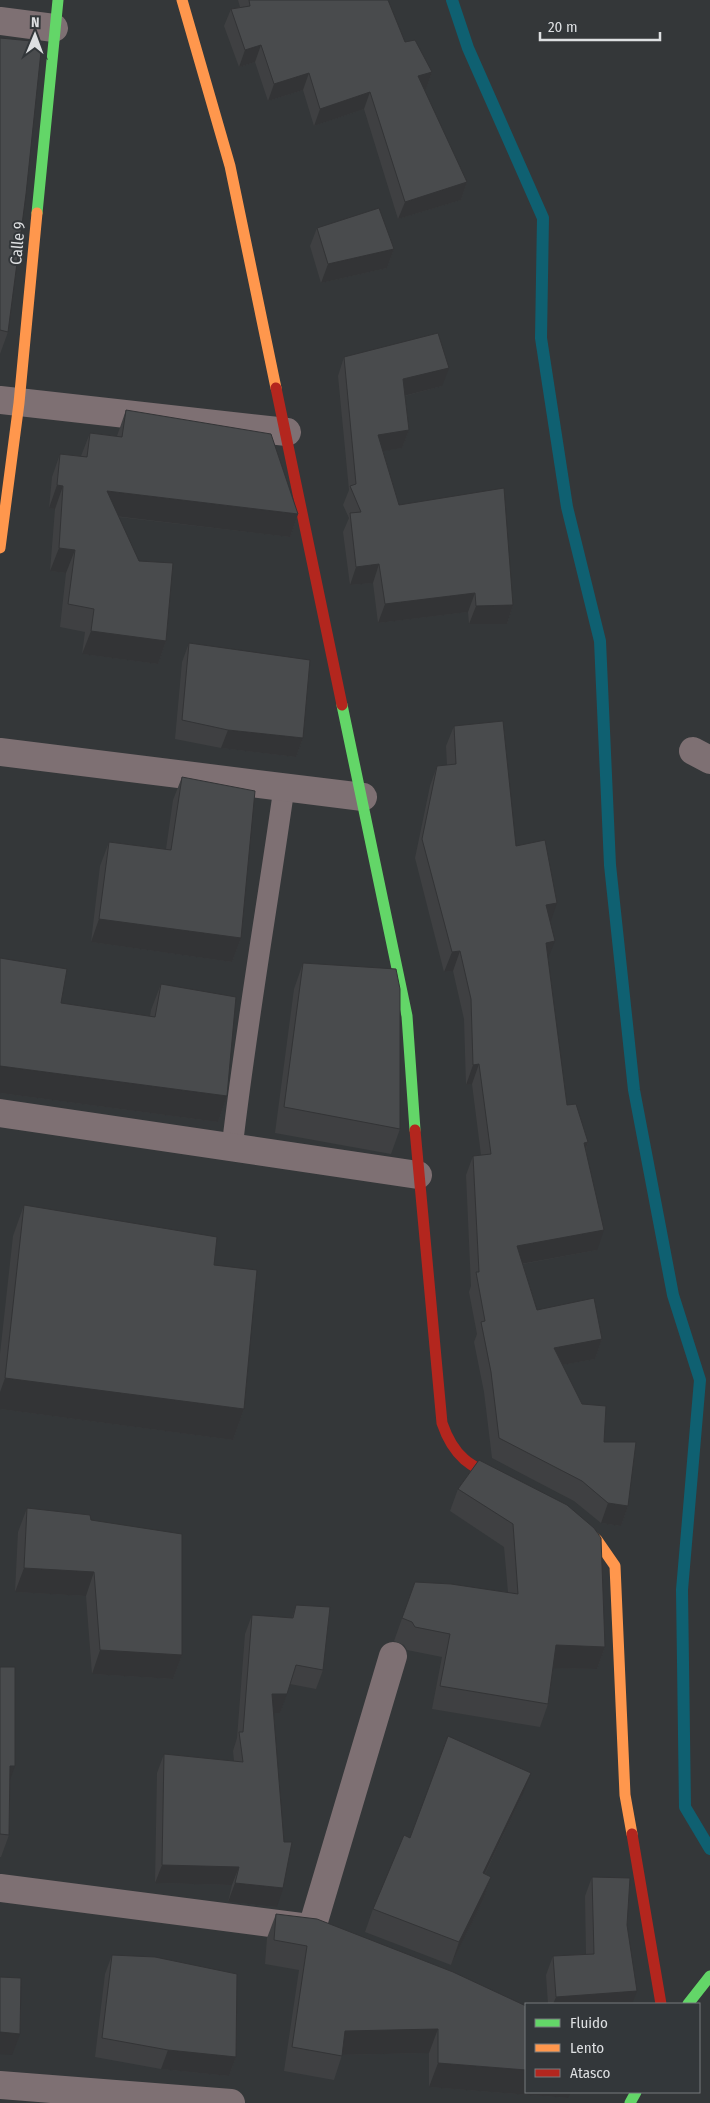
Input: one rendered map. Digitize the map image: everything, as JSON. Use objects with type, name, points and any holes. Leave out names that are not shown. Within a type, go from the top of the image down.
[{"type":"street","name":"Calle 9","points":[[0,548],[9,401],[58,0]]},
{"type":"street","points":[[182,0],[230,166],[408,1016],[418,1175],[442,1423],[447,1439],[458,1458],[517,1488]]},
{"type":"street","points":[[0,21],[54,28]]},
{"type":"street","points":[[9,401],[286,432]]},
{"type":"street","points":[[0,752],[362,797]]},
{"type":"street","points":[[0,1114],[418,1175]]},
{"type":"street","points":[[567,1515],[597,1540],[615,1566],[625,1794],[661,2003]]},
{"type":"street","points":[[0,1888],[322,1932],[393,1656]]},
{"type":"street","points":[[690,2001],[710,1976]]},
{"type":"street","points":[[0,2085],[231,2103]]},
{"type":"lane","points":[[232,1148],[244,1042],[260,954],[284,788]]},
{"type":"building","points":[[249,0],[388,0],[405,42],[415,40],[432,72],[418,76],[467,182],[405,202],[370,92],[320,109],[309,73],[274,84],[261,45],[245,50],[231,9],[250,6]]},
{"type":"building","points":[[0,38],[42,42],[26,194],[8,332],[0,330]]},
{"type":"building","points":[[379,208],[394,249],[328,264],[317,228]]},
{"type":"building","points":[[438,333],[449,368],[403,379],[409,430],[378,435],[399,505],[504,488],[513,605],[476,606],[475,593],[385,604],[379,564],[356,567],[350,513],[361,512],[350,486],[356,484],[344,357]]},
{"type":"building","points":[[126,410],[271,434],[298,514],[107,491],[139,561],[173,563],[166,641],[91,631],[94,609],[68,604],[75,550],[59,548],[63,486],[57,485],[60,454],[87,457],[90,433],[122,437]]},
{"type":"building","points":[[189,643],[310,660],[303,738],[228,730],[182,720]]},
{"type":"building","points":[[503,721],[516,846],[545,840],[557,903],[546,905],[555,941],[546,943],[567,1105],[576,1104],[588,1142],[584,1143],[604,1230],[517,1246],[537,1310],[594,1298],[602,1339],[554,1348],[582,1404],[606,1406],[604,1442],[636,1442],[628,1506],[608,1503],[582,1481],[499,1438],[491,1372],[481,1322],[485,1321],[476,1272],[479,1272],[473,1156],[491,1154],[479,1064],[473,1065],[471,999],[460,951],[452,952],[422,839],[437,766],[456,764],[454,726]]},
{"type":"building","points":[[182,777],[255,791],[241,938],[99,919],[109,842],[171,850]]},
{"type":"building","points":[[0,958],[67,969],[61,1003],[155,1017],[161,984],[236,997],[227,1096],[0,1066]]},
{"type":"building","points":[[303,963],[396,969],[400,989],[400,1129],[284,1107]]},
{"type":"building","points":[[24,1205],[217,1237],[214,1265],[257,1270],[244,1409],[5,1378]]},
{"type":"building","points":[[479,1460],[567,1505],[594,1528],[601,1538],[605,1647],[556,1645],[548,1704],[440,1686],[450,1634],[415,1627],[412,1622],[402,1618],[415,1582],[451,1584],[518,1594],[513,1524],[458,1489]]},
{"type":"building","points":[[27,1508],[90,1515],[91,1520],[182,1534],[182,1655],[100,1650],[94,1572],[24,1568]]},
{"type":"building","points":[[296,1605],[330,1607],[323,1670],[296,1665],[287,1694],[272,1694],[284,1842],[292,1842],[283,1888],[235,1883],[239,1867],[162,1865],[164,1754],[243,1762],[239,1732],[243,1732],[252,1615],[293,1618]]},
{"type":"building","points":[[0,1667],[15,1667],[15,1766],[10,1766],[9,1835],[0,1834]]},
{"type":"building","points":[[448,1736],[531,1773],[483,1873],[491,1877],[459,1942],[373,1909],[404,1835],[410,1838]]},
{"type":"building","points":[[592,1877],[630,1878],[627,1925],[637,1991],[556,1997],[553,1956],[594,1954]]},
{"type":"building","points":[[276,1914],[317,1919],[453,1972],[525,2006],[525,2070],[438,2063],[438,2029],[345,2031],[342,2056],[292,2047],[307,1946],[274,1940]]},
{"type":"building","points":[[112,1955],[155,1957],[237,1974],[236,2057],[168,2050],[102,2038]]},
{"type":"building","points":[[0,1977],[21,1978],[20,2034],[0,2032]]},
{"type":"waterway","points":[[452,0],[468,48],[543,218],[541,338],[567,507],[600,641],[610,865],[634,1090],[673,1295],[700,1380],[682,1590],[685,1807],[710,1849]]},
{"type":"traffic: fast","points":[[37,213],[58,0]]},
{"type":"traffic: fast","points":[[342,705],[407,1016],[415,1130]]},
{"type":"traffic: fast","points":[[689,2003],[710,1976]]},
{"type":"traffic: fast","points":[[630,2103],[635,2093]]},
{"type":"traffic: slow","points":[[182,0],[230,166],[276,388]]},
{"type":"traffic: slow","points":[[0,548],[19,403],[37,213]]},
{"type":"traffic: slow","points":[[575,1521],[597,1540],[615,1566],[625,1795],[632,1834]]},
{"type":"traffic: jam","points":[[276,388],[342,705]]},
{"type":"traffic: jam","points":[[415,1130],[442,1423],[447,1436],[459,1454],[475,1467],[507,1483]]},
{"type":"traffic: jam","points":[[632,1834],[661,2003]]}]
